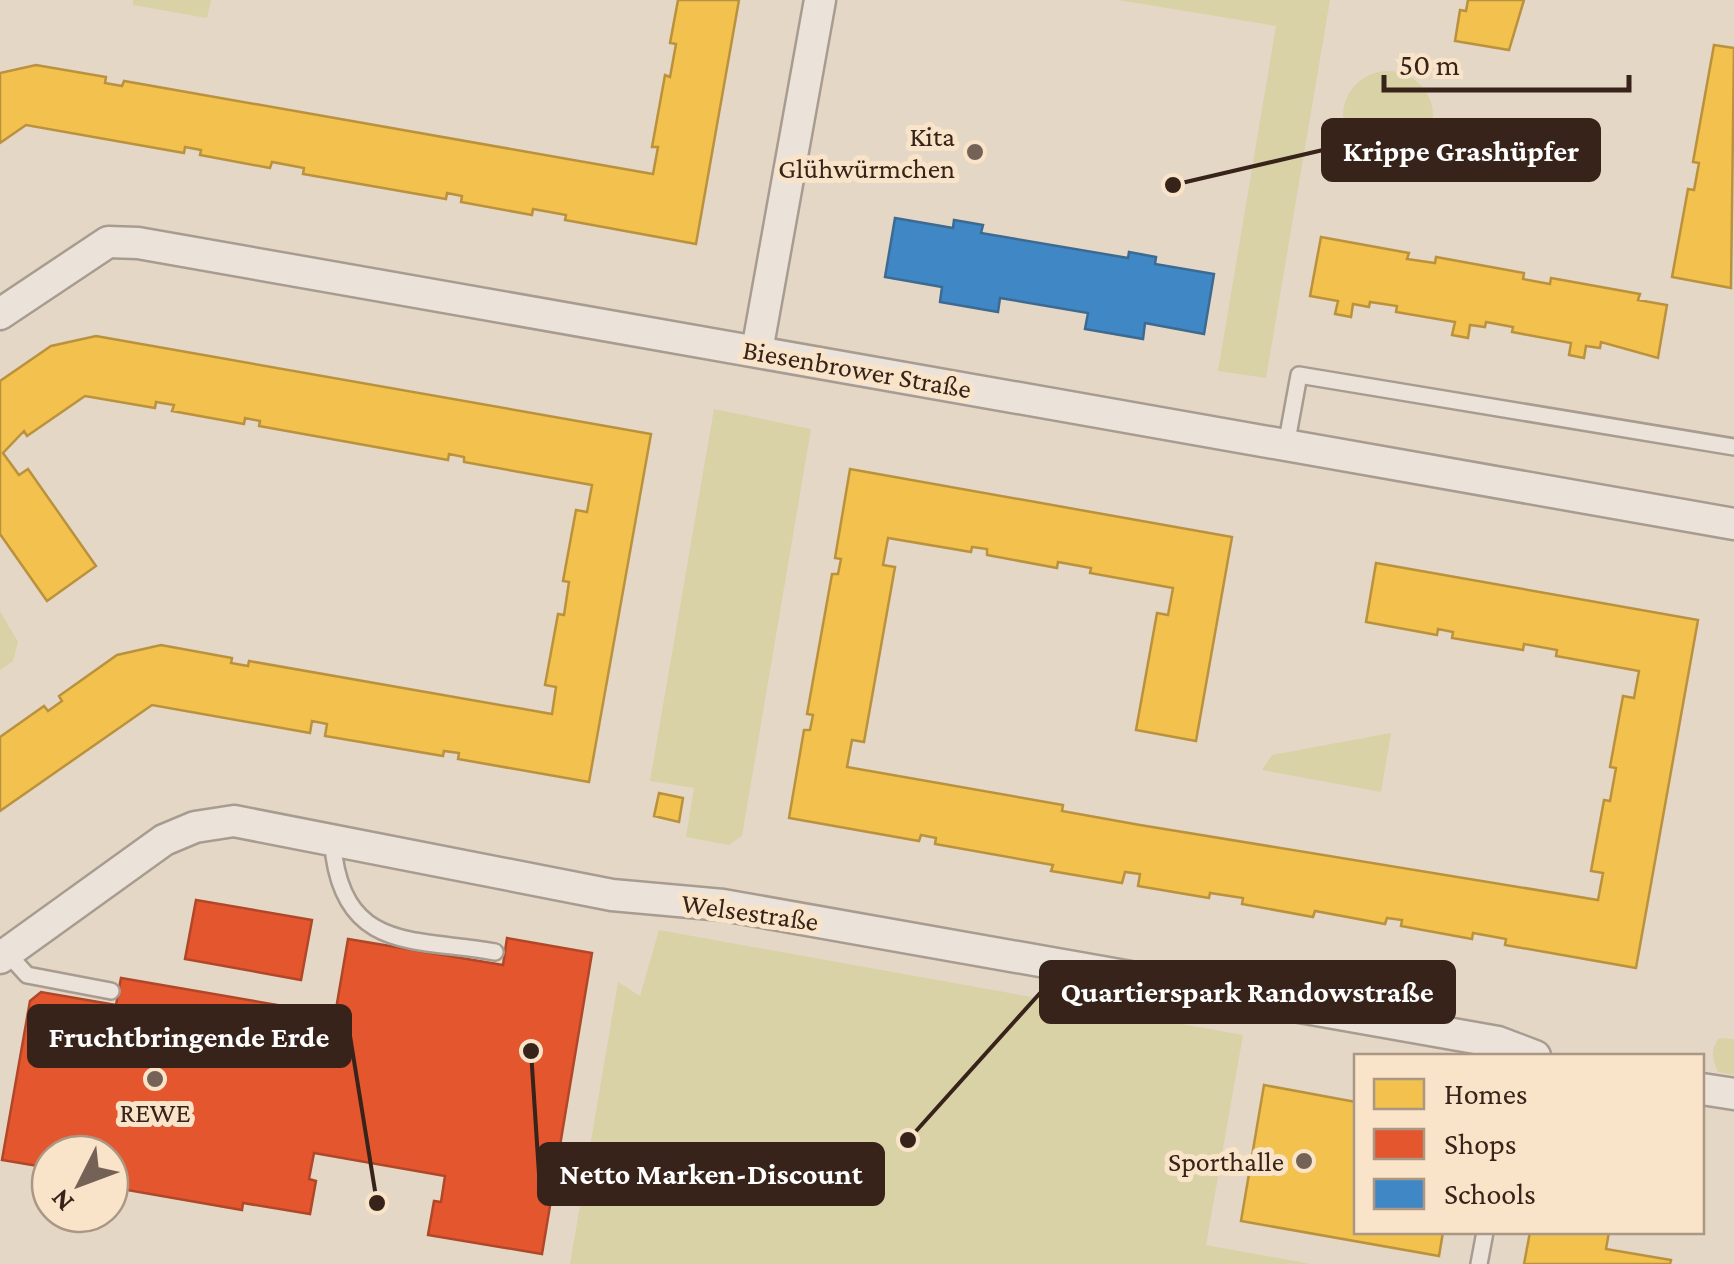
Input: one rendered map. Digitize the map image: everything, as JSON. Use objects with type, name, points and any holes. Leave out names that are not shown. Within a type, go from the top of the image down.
[{"type":"street","points":[[757,351],[820,0]]},
{"type":"street","name":"Biesenbrower Straße","points":[[0,314],[108,242],[187,251],[1734,524]]},
{"type":"street","name":"Welsestraße","points":[[4,956],[164,840],[196,827],[234,821],[612,895],[723,905],[1237,994],[1498,1042],[1524,1054]]},
{"type":"street","points":[[1704,1088],[1734,1094]]},
{"type":"lane","points":[[1286,446],[1299,375],[1734,447]]},
{"type":"lane","points":[[334,856],[342,894],[355,916],[374,931],[495,952]]},
{"type":"lane","points":[[4,956],[28,975],[111,991]]},
{"type":"lane","points":[[1479,1264],[1486,1234]]},
{"type":"shaded area","points":[[133,0],[211,0],[207,18],[133,5]]},
{"type":"shaded area","points":[[1118,0],[1330,0],[1266,378],[1218,371],[1276,26]]},
{"type":"shaded area","points":[[1379,71],[1397,71],[1413,78],[1426,91],[1433,116],[1426,141],[1413,154],[1397,161],[1379,161],[1363,154],[1350,141],[1343,125],[1343,107],[1350,91],[1363,78]]},
{"type":"shaded area","points":[[714,409],[811,429],[742,836],[729,845],[686,837],[694,788],[650,781]]},
{"type":"shaded area","points":[[0,611],[18,642],[13,661],[0,670]]},
{"type":"shaded area","points":[[1391,733],[1381,792],[1262,770],[1272,755]]},
{"type":"shaded area","points":[[659,930],[1243,1035],[1206,1245],[1311,1264],[570,1264],[618,982],[640,996]]},
{"type":"shaded area","points":[[1719,1038],[1734,1039],[1734,1075],[1718,1072],[1713,1051]]},
{"type":"building: Homes","points":[[678,0],[739,0],[696,244],[565,220],[566,215],[533,209],[532,215],[461,202],[462,196],[447,193],[446,199],[303,174],[304,168],[272,162],[270,168],[200,155],[201,150],[185,147],[184,153],[26,125],[0,143],[0,73],[36,65],[106,77],[105,83],[122,86],[124,81],[653,174],[658,147],[652,147],[665,75],[670,77],[676,44],[670,43]]},
{"type":"building: Homes","points":[[1468,0],[1524,0],[1509,50],[1455,41],[1460,10],[1466,11]]},
{"type":"building: Homes","points":[[1714,45],[1734,48],[1731,288],[1672,277],[1688,189],[1694,190],[1699,163],[1693,162]]},
{"type":"building: Homes","points":[[1321,237],[1409,253],[1407,259],[1435,263],[1436,257],[1524,273],[1523,279],[1550,284],[1551,278],[1640,294],[1638,300],[1667,305],[1658,358],[1601,342],[1600,348],[1586,346],[1584,358],[1569,355],[1571,343],[1512,332],[1513,327],[1486,322],[1485,327],[1470,325],[1468,338],[1452,335],[1455,322],[1396,312],[1397,306],[1370,302],[1369,307],[1353,304],[1351,317],[1335,314],[1338,301],[1310,296]]},
{"type":"building: Homes","points":[[96,336],[651,434],[589,782],[458,759],[459,753],[444,751],[443,756],[325,736],[327,724],[312,721],[310,733],[152,705],[0,811],[0,737],[44,706],[48,711],[62,701],[59,696],[117,655],[161,645],[232,658],[231,663],[248,666],[249,661],[552,714],[556,687],[545,685],[558,614],[564,615],[569,582],[563,581],[576,510],[587,512],[592,485],[464,462],[464,457],[449,454],[448,460],[259,426],[260,421],[245,418],[244,424],[172,411],[174,405],[156,402],[155,408],[85,396],[27,436],[24,431],[3,453],[19,475],[28,469],[96,566],[47,601],[0,534],[0,381],[51,346]]},
{"type":"building: Homes","points":[[850,469],[1232,537],[1196,741],[1136,730],[1157,613],[1168,615],[1173,588],[1090,573],[1091,568],[1058,562],[1057,568],[987,555],[987,549],[972,547],[971,552],[888,538],[883,565],[895,567],[864,742],[852,740],[847,767],[1063,805],[1062,811],[1140,825],[1598,900],[1603,873],[1591,871],[1604,800],[1610,801],[1616,768],[1610,767],[1623,696],[1634,698],[1639,671],[1556,656],[1557,650],[1524,644],[1523,650],[1452,638],[1453,632],[1438,629],[1437,635],[1366,622],[1376,563],[1698,620],[1636,968],[1505,945],[1506,939],[1473,933],[1472,939],[1401,926],[1402,920],[1387,918],[1385,924],[1315,911],[1313,917],[1242,904],[1243,898],[1210,893],[1209,898],[1138,886],[1140,874],[1125,872],[1122,883],[1051,871],[1053,865],[935,844],[936,838],[921,835],[919,841],[789,818],[804,730],[810,730],[813,715],[807,714],[832,574],[838,574],[841,559],[835,558]]},
{"type":"building: Homes","points":[[659,793],[683,798],[679,822],[654,816]]},
{"type":"building: Homes","name":"Sporthalle","points":[[1264,1085],[1354,1102],[1354,1234],[1443,1234],[1439,1256],[1241,1221]]},
{"type":"building: Homes","points":[[1530,1234],[1609,1234],[1606,1249],[1671,1260],[1670,1264],[1524,1264]]},
{"type":"building: Shops","points":[[196,900],[312,920],[301,980],[185,959]]},
{"type":"building: Shops","points":[[507,938],[592,953],[542,1254],[428,1235],[434,1201],[441,1202],[445,1176],[314,1153],[309,1179],[316,1181],[310,1214],[243,1203],[242,1210],[130,1190],[130,1134],[30,1134],[30,1165],[2,1160],[30,1001],[41,992],[116,1005],[121,978],[335,1015],[348,939],[503,965]]},
{"type":"building: Schools","points":[[895,218],[953,228],[954,220],[983,225],[981,233],[1128,258],[1129,252],[1156,257],[1155,264],[1214,274],[1204,334],[1145,323],[1143,339],[1085,329],[1088,313],[1000,298],[998,312],[940,302],[942,287],[885,277]]},
{"type":"place","name":"Kita Glühwürmchen","points":[[975,152]]},
{"type":"place","name":"Krippe Grashüpfer","points":[[1173,185]]},
{"type":"place","name":"Netto Marken-Discount","points":[[531,1051]]},
{"type":"place","name":"REWE","points":[[155,1079]]},
{"type":"place","name":"Quartierspark Randowstraße","points":[[908,1140]]},
{"type":"place","name":"Sporthalle","points":[[1304,1161]]},
{"type":"place","name":"Fruchtbringende Erde","points":[[377,1203]]}]
